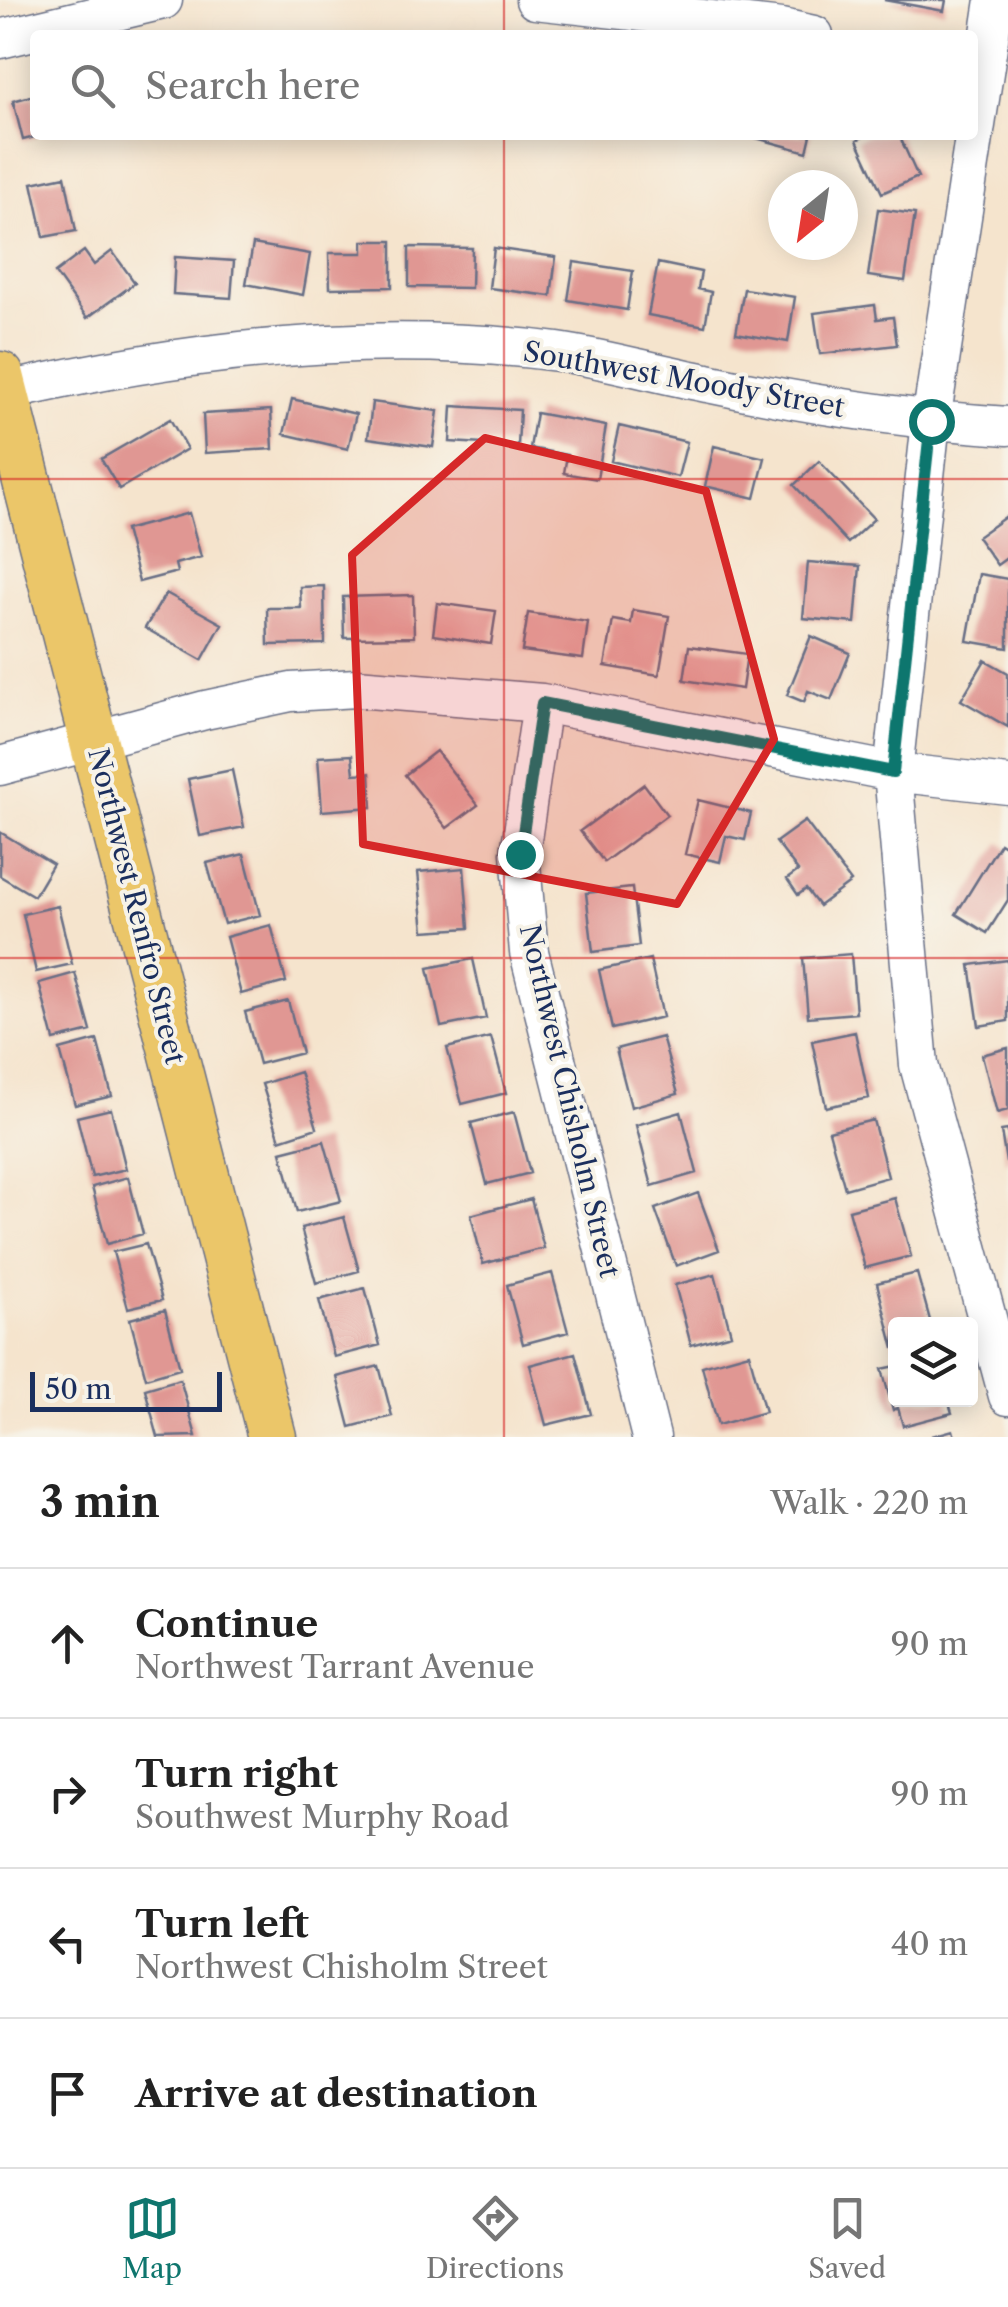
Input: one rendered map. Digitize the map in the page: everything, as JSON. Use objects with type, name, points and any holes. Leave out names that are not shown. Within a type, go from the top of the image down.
[{"type":"main road","name":"Northwest Renfro Street","points":[[1,387],[272,1437]]},
{"type":"street","points":[[38,30],[163,0]]},
{"type":"street","points":[[535,0],[791,30]]},
{"type":"street","points":[[978,134],[995,0]]},
{"type":"street","points":[[0,39],[30,32]]},
{"type":"street","points":[[977,140],[931,421],[893,772],[919,1065],[1008,1396]]},
{"type":"street","name":"Southwest Moody Street","points":[[1,387],[247,350],[419,341],[560,352],[712,384],[931,421],[1008,426]]},
{"type":"street","points":[[0,766],[205,710],[291,692],[356,688],[542,703],[893,772],[1008,784]]},
{"type":"street","name":"Northwest Chisholm Street","points":[[542,703],[520,854],[529,952],[651,1437]]},
{"type":"highlighted area","points":[[485,438],[706,491],[774,739],[677,904],[363,844],[352,555]]},
{"type":"building","points":[[884,0],[946,0],[944,11]]},
{"type":"building","points":[[30,96],[30,138],[23,140],[13,101]]},
{"type":"building","points":[[763,140],[810,140],[807,152]]},
{"type":"building","points":[[857,140],[901,140],[918,177],[882,193]]},
{"type":"building","points":[[65,176],[76,231],[44,237],[32,183]]},
{"type":"building","points":[[878,209],[915,214],[905,281],[868,276]]},
{"type":"building","points":[[363,241],[392,241],[392,287],[330,288],[329,253],[363,253]]},
{"type":"building","points":[[253,244],[310,254],[303,295],[246,284]]},
{"type":"building","points":[[409,247],[472,248],[471,288],[409,287]]},
{"type":"building","points":[[494,248],[556,257],[551,296],[489,288]]},
{"type":"building","points":[[84,251],[94,265],[112,251],[135,283],[87,318],[55,273]]},
{"type":"building","points":[[175,257],[234,261],[231,298],[173,294]]},
{"type":"building","points":[[574,262],[633,271],[627,310],[568,300]]},
{"type":"building","points":[[658,263],[701,272],[698,289],[711,292],[705,326],[648,315]]},
{"type":"building","points":[[744,289],[795,297],[788,342],[736,333]]},
{"type":"building","points":[[875,305],[877,319],[893,317],[897,345],[820,354],[814,313]]},
{"type":"building","points":[[292,399],[356,414],[348,449],[284,434]]},
{"type":"building","points":[[372,402],[438,411],[433,447],[368,438]]},
{"type":"building","points":[[452,406],[520,410],[518,446],[450,442]]},
{"type":"building","points":[[271,410],[273,449],[205,453],[203,414]]},
{"type":"building","points":[[536,413],[606,426],[597,479],[564,473],[567,455],[530,448]]},
{"type":"building","points":[[170,419],[187,449],[119,489],[101,459]]},
{"type":"building","points":[[619,426],[687,442],[678,477],[611,461]]},
{"type":"building","points":[[714,446],[765,458],[755,498],[705,486]]},
{"type":"building","points":[[819,461],[874,519],[848,543],[794,485]]},
{"type":"building","points":[[189,513],[201,557],[175,564],[177,572],[139,582],[125,530]]},
{"type":"building","points":[[1008,515],[1008,557],[997,565],[977,537]]},
{"type":"building","points":[[808,562],[860,566],[855,623],[803,618]]},
{"type":"building","points":[[979,574],[1008,579],[1008,648],[967,641]]},
{"type":"building","points":[[324,586],[325,644],[268,645],[267,608],[301,608],[300,587]]},
{"type":"building","points":[[166,593],[222,624],[202,660],[145,628]]},
{"type":"building","points":[[413,595],[414,637],[344,638],[343,597]]},
{"type":"building","points":[[437,603],[496,611],[491,644],[433,635]]},
{"type":"building","points":[[633,610],[669,616],[659,675],[605,666],[613,620],[631,623]]},
{"type":"building","points":[[528,613],[588,622],[583,659],[522,651]]},
{"type":"building","points":[[811,636],[850,653],[831,700],[808,691],[804,702],[787,695]]},
{"type":"building","points":[[689,646],[747,654],[742,689],[684,680]]},
{"type":"building","points":[[985,660],[1008,673],[1008,727],[961,700]]},
{"type":"building","points":[[436,751],[478,805],[447,828],[405,775]]},
{"type":"building","points":[[352,755],[354,774],[370,773],[372,807],[322,811],[318,757]]},
{"type":"building","points":[[232,770],[244,827],[200,836],[188,779]]},
{"type":"building","points":[[644,784],[667,815],[604,862],[580,831]]},
{"type":"building","points":[[698,800],[751,813],[745,840],[726,836],[720,862],[685,854]]},
{"type":"building","points":[[805,821],[851,882],[819,906],[806,889],[798,895],[787,879],[798,871],[776,842]]},
{"type":"building","points":[[0,832],[53,864],[34,896],[0,876]]},
{"type":"building","points":[[1000,843],[1008,848],[1008,900],[987,933],[956,914]]},
{"type":"building","points":[[244,854],[260,915],[224,924],[207,863]]},
{"type":"building","points":[[464,868],[469,928],[424,931],[418,872]]},
{"type":"building","points":[[632,888],[639,946],[593,952],[586,893]]},
{"type":"building","points":[[58,906],[72,964],[36,972],[23,914]]},
{"type":"building","points":[[271,925],[286,982],[241,994],[226,937]]},
{"type":"building","points":[[851,954],[856,1013],[808,1017],[803,958]]},
{"type":"building","points":[[473,959],[486,1018],[441,1027],[428,968]]},
{"type":"building","points":[[650,959],[663,1017],[612,1029],[599,970]]},
{"type":"building","points":[[1008,960],[1008,1021],[979,1026],[970,965]]},
{"type":"building","points":[[75,973],[91,1031],[54,1040],[39,983]]},
{"type":"building","points":[[288,1001],[302,1053],[259,1064],[245,1012]]},
{"type":"building","points":[[855,1032],[869,1098],[826,1107],[812,1041]]},
{"type":"building","points":[[491,1037],[506,1093],[462,1104],[447,1048]]},
{"type":"building","points":[[662,1037],[678,1094],[631,1107],[616,1049]]},
{"type":"building","points":[[97,1040],[112,1096],[75,1105],[60,1050]]},
{"type":"building","points":[[1008,1048],[1008,1110],[997,1113],[982,1055]]},
{"type":"building","points":[[300,1072],[317,1128],[280,1140],[262,1084]]},
{"type":"building","points":[[111,1109],[126,1169],[92,1177],[77,1117]]},
{"type":"building","points":[[514,1112],[530,1173],[487,1184],[471,1123]]},
{"type":"building","points":[[681,1112],[697,1173],[652,1186],[636,1125]]},
{"type":"building","points":[[873,1120],[888,1177],[845,1189],[829,1131]]},
{"type":"building","points":[[1008,1130],[1008,1162],[1006,1162],[1001,1131]]},
{"type":"building","points":[[324,1141],[341,1201],[297,1212],[281,1152]]},
{"type":"building","points":[[128,1177],[143,1234],[107,1244],[92,1187]]},
{"type":"building","points":[[698,1193],[719,1250],[676,1266],[655,1209]]},
{"type":"building","points":[[895,1198],[911,1256],[865,1268],[849,1210]]},
{"type":"building","points":[[531,1199],[544,1248],[483,1264],[471,1215]]},
{"type":"building","points":[[344,1217],[359,1271],[316,1283],[301,1228]]},
{"type":"building","points":[[146,1244],[162,1300],[128,1308],[113,1252]]},
{"type":"building","points":[[552,1273],[568,1332],[523,1344],[507,1285]]},
{"type":"building","points":[[917,1273],[929,1317],[888,1317],[888,1326],[877,1283]]},
{"type":"building","points":[[715,1274],[731,1334],[691,1345],[675,1285]]},
{"type":"building","points":[[365,1288],[380,1345],[334,1357],[319,1300]]},
{"type":"building","points":[[165,1310],[180,1368],[146,1378],[130,1319]]},
{"type":"building","points":[[575,1353],[591,1414],[546,1425],[530,1365]]},
{"type":"building","points":[[749,1353],[765,1412],[718,1425],[702,1366]]},
{"type":"building","points":[[379,1366],[392,1416],[350,1427],[337,1377]]},
{"type":"building","points":[[888,1368],[888,1391],[882,1369]]},
{"type":"building","points":[[180,1379],[196,1436],[158,1437],[145,1389]]},
{"type":"building","points":[[892,1407],[950,1407],[952,1413],[903,1426],[898,1408]]},
{"type":"building","points":[[953,1430],[955,1437],[932,1437],[932,1436]]},
{"type":"route","points":[[520,854],[542,703],[893,772],[931,421]]}]
